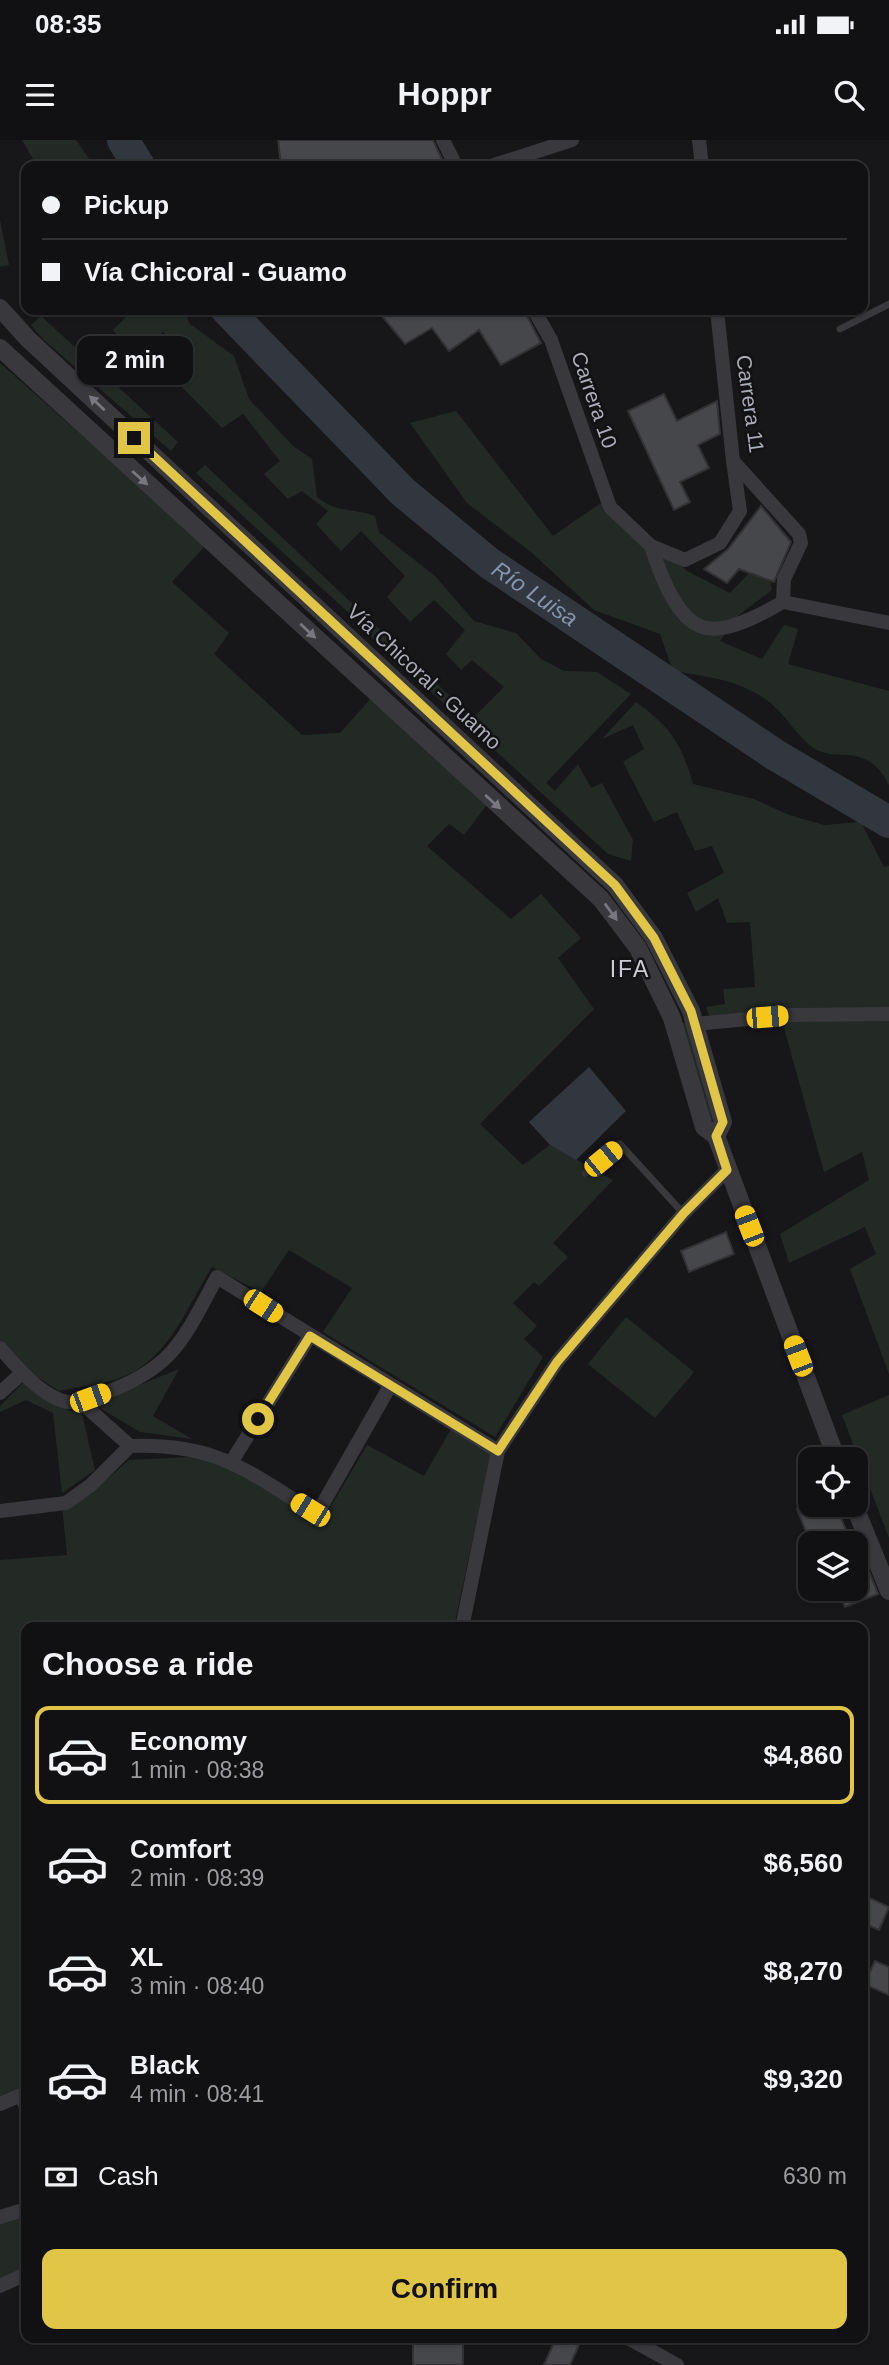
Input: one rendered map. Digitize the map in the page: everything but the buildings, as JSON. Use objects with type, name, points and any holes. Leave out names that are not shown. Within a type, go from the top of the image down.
[{"type":"street","points":[[443,140],[454,161]]},
{"type":"street","points":[[507,161],[572,140]]},
{"type":"street","points":[[699,140],[701,161]]},
{"type":"street","name":"Vía Chicoral - Guamo","points":[[0,308],[28,339],[615,885],[654,938],[693,1017],[723,1122],[716,1136]]},
{"type":"street","name":"Carrera 10","points":[[537,315],[551,340],[610,507],[651,546]]},
{"type":"street","name":"Carrera 11","points":[[718,315],[733,461],[799,534],[801,543],[784,579],[783,602]]},
{"type":"street","name":"Vía Chicoral - Guamo","points":[[0,348],[601,899],[638,948],[672,1018],[704,1127],[716,1136],[832,1447]]},
{"type":"street","points":[[651,546],[685,560],[720,543],[740,511],[733,461]]},
{"type":"street","points":[[166,502],[183,484]]},
{"type":"street","points":[[651,546],[660,577],[681,610],[702,627],[721,628],[756,618],[783,602],[889,623]]},
{"type":"street","points":[[335,657],[351,640]]},
{"type":"street","points":[[464,775],[479,760]]},
{"type":"street","points":[[563,864],[577,851]]},
{"type":"street","points":[[672,1018],[889,1014]]},
{"type":"street","points":[[463,1622],[498,1451],[557,1362],[684,1213],[727,1170]]},
{"type":"street","points":[[0,1348],[22,1373],[60,1400],[81,1402],[129,1384],[156,1368],[180,1345],[217,1276],[498,1451]]},
{"type":"street","points":[[232,1461],[310,1336]]},
{"type":"street","points":[[0,1393],[22,1373]]},
{"type":"street","points":[[0,1510],[66,1503],[91,1485],[130,1446],[162,1444],[232,1461],[310,1510],[321,1507],[390,1386]]},
{"type":"street","points":[[81,1402],[130,1446]]},
{"type":"street","points":[[859,1517],[889,1591]]},
{"type":"street","points":[[0,2104],[21,2095]]},
{"type":"street","points":[[0,2217],[21,2211]]},
{"type":"street","points":[[0,2286],[21,2276]]},
{"type":"street","points":[[637,2343],[677,2365]]},
{"type":"lane","points":[[868,315],[889,304]]},
{"type":"lane","points":[[840,329],[867,315]]},
{"type":"lane","points":[[585,1173],[620,1144],[684,1213]]},
{"type":"shaded area","points":[[22,140],[76,140],[91,161],[34,161]]},
{"type":"shaded area","points":[[0,220],[9,265],[0,267]]},
{"type":"shaded area","points":[[128,315],[186,315],[190,324],[234,356],[249,399],[293,446],[312,459],[317,497],[331,506],[375,516],[379,532],[435,576],[474,621],[516,633],[541,659],[564,671],[597,672],[631,694],[546,783],[555,791],[578,764],[591,788],[602,783],[633,840],[631,861],[608,854],[366,632],[375,625],[473,718],[504,687],[472,660],[461,670],[446,654],[465,630],[434,600],[410,622],[387,597],[405,576],[361,531],[341,551],[316,524],[328,511],[302,491],[288,499],[264,474],[280,461],[243,414],[222,428],[172,377],[190,358],[163,332],[134,355],[113,330]]},
{"type":"shaded area","points":[[41,316],[178,442],[171,451],[43,339],[31,325]]},
{"type":"shaded area","points":[[0,363],[206,545],[172,582],[229,633],[214,654],[302,735],[340,733],[372,697],[489,802],[464,835],[449,824],[427,846],[511,919],[541,894],[581,938],[558,958],[594,1009],[480,1124],[523,1165],[550,1145],[613,1180],[553,1243],[568,1257],[539,1286],[534,1282],[513,1303],[537,1326],[524,1339],[543,1357],[495,1437],[323,1332],[352,1288],[289,1250],[261,1292],[212,1267],[174,1333],[150,1360],[117,1379],[59,1391],[22,1367],[0,1340]]},
{"type":"shaded area","points":[[456,411],[553,536],[608,498],[687,571],[730,593],[749,573],[770,580],[772,590],[740,614],[720,641],[762,659],[784,625],[798,629],[788,664],[889,691],[889,785],[880,771],[860,757],[830,754],[811,746],[767,700],[742,686],[673,671],[660,634],[594,610],[531,552],[467,503],[410,423]]},
{"type":"shaded area","points":[[205,465],[356,607],[350,614],[196,473]]},
{"type":"shaded area","points":[[636,702],[658,719],[673,737],[684,757],[693,784],[754,799],[789,815],[824,825],[861,822],[884,867],[889,866],[889,1374],[850,1269],[876,1254],[865,1227],[789,1263],[780,1234],[869,1180],[862,1152],[824,1172],[781,1017],[713,1027],[706,1007],[725,1004],[723,989],[755,987],[750,922],[727,923],[718,898],[696,912],[687,893],[724,873],[712,846],[695,851],[677,812],[654,822],[623,762],[644,749],[633,725],[602,739]]},
{"type":"shaded area","points":[[689,1021],[716,1118],[708,1122],[679,1025]]},
{"type":"shaded area","points":[[589,1067],[626,1111],[576,1160],[550,1145],[529,1122]]},
{"type":"shaded area","points":[[626,1317],[694,1372],[655,1418],[588,1364]]},
{"type":"shaded area","points":[[179,1369],[153,1416],[192,1439],[140,1432],[93,1404]]},
{"type":"shaded area","points":[[24,1382],[69,1411],[81,1410],[95,1470],[62,1493],[53,1413],[26,1400],[0,1412],[0,1406]]},
{"type":"shaded area","points":[[889,1395],[889,1538],[868,1483],[868,1447],[854,1447],[842,1415]]},
{"type":"shaded area","points":[[451,1429],[491,1453],[455,1622],[21,1622],[21,2091],[0,2099],[0,1560],[67,1555],[62,1505],[85,1498],[129,1460],[208,1456],[309,1515],[327,1513],[367,1445],[424,1476]]},
{"type":"shaded area","points":[[21,2215],[21,2274],[0,2284],[0,2221]]},
{"type":"waterway","name":"Río Luisa","points":[[123,140],[136,161]]},
{"type":"waterway","name":"Río Luisa","points":[[232,315],[403,492],[489,563],[777,756],[889,822]]},
{"type":"district","name":"IFA","points":[[630,969]]},
{"type":"route","points":[[134,438],[615,885],[654,938],[691,1011],[723,1122],[716,1136],[727,1170],[684,1213],[557,1362],[498,1451],[310,1336],[258,1419]]}]
